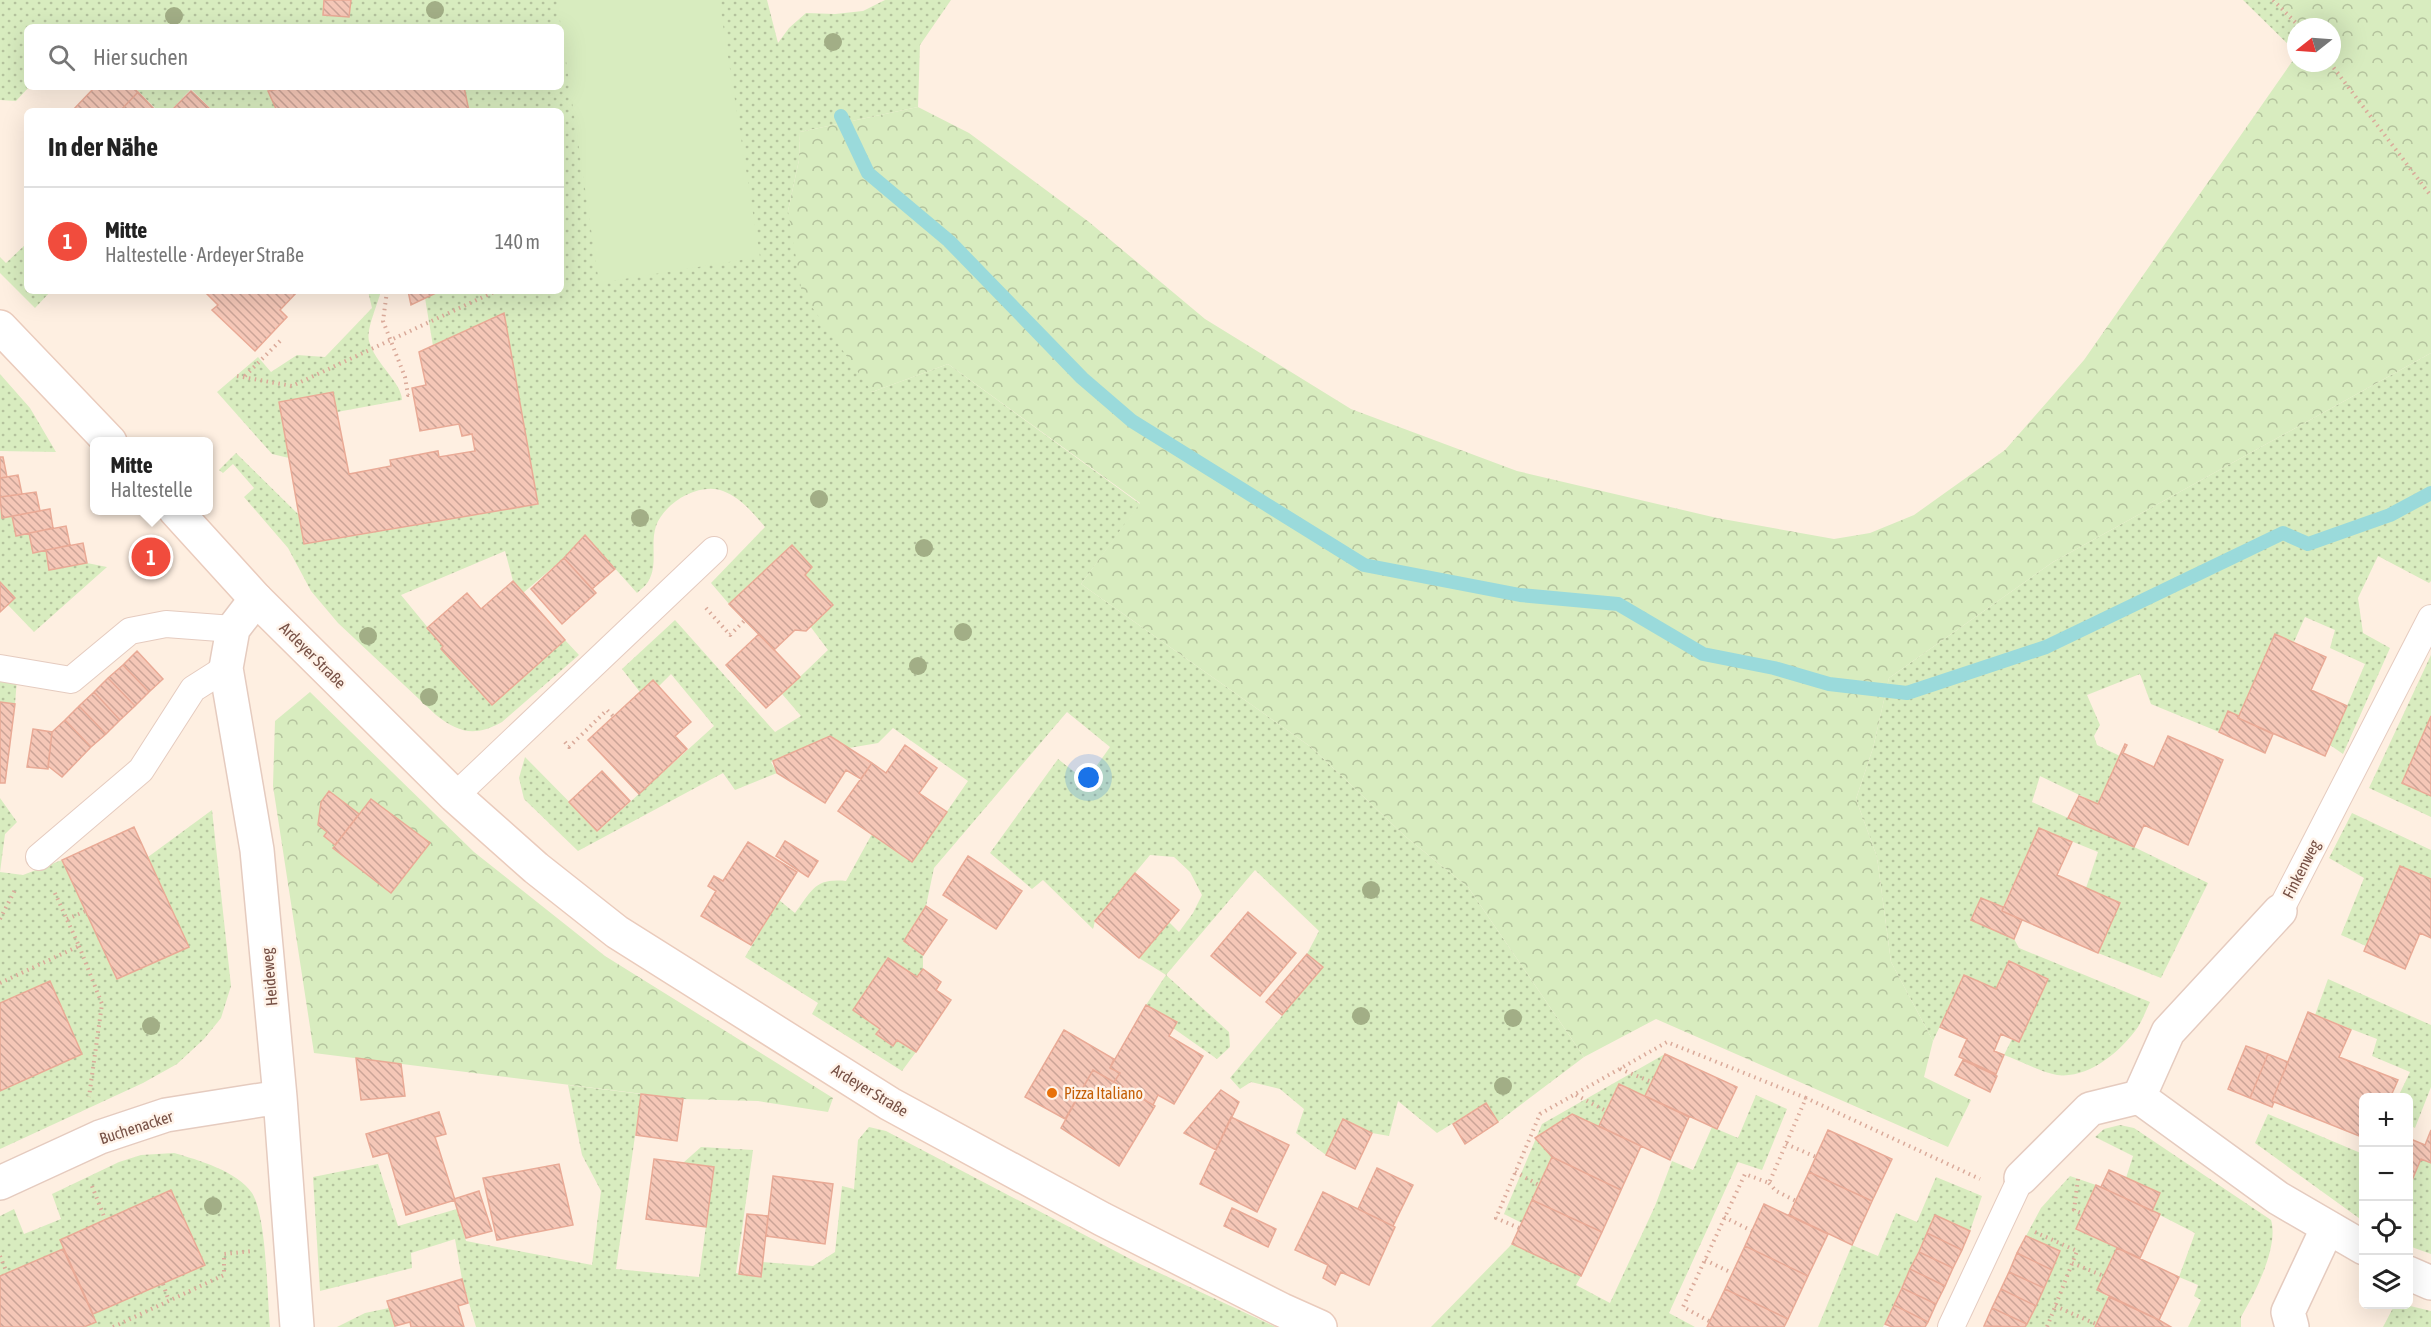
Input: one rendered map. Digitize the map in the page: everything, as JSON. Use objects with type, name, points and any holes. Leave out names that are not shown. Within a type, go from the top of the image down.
[{"type":"street","points":[[0,327],[106,437]]},
{"type":"street","name":"Ardeyer Straße","points":[[180,515],[256,599],[455,796],[536,868],[617,932],[890,1104],[1102,1219],[1320,1327]]},
{"type":"street","name":"Heideweg","points":[[256,599],[233,630],[226,668],[257,850],[280,1097],[297,1327]]},
{"type":"street","name":"Finkenweg","points":[[2139,1096],[2168,1032],[2280,911]]},
{"type":"street","points":[[2021,1178],[2090,1108],[2139,1096],[2278,1198],[2327,1229],[2359,1245]]},
{"type":"street","name":"Buchenacker","points":[[0,1183],[100,1137],[166,1115],[280,1097]]},
{"type":"street","points":[[2292,1327],[2288,1312],[2327,1229]]},
{"type":"street","points":[[2413,1274],[2431,1283]]},
{"type":"lane","points":[[455,796],[714,550]]},
{"type":"lane","name":"Finkenweg","points":[[2280,911],[2431,618]]},
{"type":"lane","points":[[0,668],[71,680],[130,631],[166,624],[233,630]]},
{"type":"lane","points":[[39,857],[141,770],[193,689],[226,668]]},
{"type":"lane","points":[[1951,1327],[2021,1178]]},
{"type":"path","points":[[2273,0],[2291,18]]},
{"type":"path","points":[[2337,72],[2431,196]]},
{"type":"path","points":[[387,294],[383,321],[405,377],[408,395],[413,394]]},
{"type":"path","points":[[237,376],[292,386],[490,294]]},
{"type":"path","points":[[245,377],[283,339]]},
{"type":"path","points":[[682,580],[730,635],[744,621]]},
{"type":"path","points":[[39,857],[80,946],[102,1004],[87,1104],[100,1137]]},
{"type":"path","points":[[67,919],[86,911]]},
{"type":"path","points":[[0,982],[80,946]]},
{"type":"path","points":[[1519,1228],[1496,1218],[1540,1114],[1667,1042],[1806,1098],[1989,1184],[2021,1178],[2041,1208],[2032,1230],[2077,1251],[2048,1326]]},
{"type":"path","points":[[1620,1069],[1652,1082]]},
{"type":"path","points":[[1576,1095],[1606,1111]]},
{"type":"path","points":[[1769,1183],[1806,1098]]},
{"type":"path","points":[[1533,1131],[1535,1138]]},
{"type":"path","points":[[1786,1144],[1816,1157]]},
{"type":"path","points":[[1515,1172],[1539,1185]]},
{"type":"path","points":[[1709,1321],[1683,1306],[1745,1174],[1769,1183],[1776,1191],[1796,1201]]},
{"type":"path","points":[[1725,1217],[1752,1231]]},
{"type":"path","points":[[113,1327],[224,1275],[224,1254],[291,1248]]},
{"type":"path","points":[[0,1256],[7,1274]]},
{"type":"path","points":[[1705,1260],[1732,1273]]},
{"type":"path","points":[[2072,1263],[2104,1276]]},
{"type":"path","points":[[163,1284],[170,1301]]},
{"type":"path","points":[[2055,1306],[2097,1324]]},
{"type":"green space","points":[[0,0],[767,0],[778,43],[789,28],[806,13],[835,14],[863,11],[885,0],[951,0],[920,45],[918,107],[800,132],[799,160],[788,211],[872,392],[948,364],[1140,504],[1081,584],[1311,747],[1406,837],[1468,887],[1584,1057],[1498,1122],[1486,1103],[1437,1133],[1398,1101],[1389,1136],[1372,1133],[1343,1119],[1326,1155],[1296,1133],[1304,1109],[1280,1089],[1251,1082],[1240,1089],[1230,1078],[1322,968],[1307,954],[1319,931],[1255,870],[1166,975],[1139,958],[1169,922],[1179,932],[1193,913],[1202,895],[1190,872],[1174,857],[1150,855],[1095,921],[1093,929],[1043,880],[1032,889],[990,853],[1058,759],[1086,781],[1110,747],[1067,712],[934,868],[926,906],[904,941],[923,955],[923,969],[917,977],[888,958],[853,1010],[880,1029],[877,1035],[892,1046],[897,1040],[916,1052],[902,1071],[812,1014],[818,1003],[745,957],[779,900],[795,913],[821,883],[846,881],[872,834],[912,862],[968,781],[893,728],[878,743],[849,748],[830,736],[771,762],[777,773],[735,790],[723,773],[578,851],[524,799],[519,778],[525,757],[598,831],[714,726],[671,674],[659,686],[653,680],[640,692],[622,669],[675,620],[775,732],[801,716],[782,694],[828,650],[810,626],[833,605],[805,575],[812,567],[792,546],[729,604],[711,583],[765,527],[746,506],[735,498],[723,491],[704,489],[674,502],[660,518],[654,533],[652,574],[647,584],[637,593],[585,535],[564,558],[523,593],[513,581],[505,551],[401,595],[443,646],[441,649],[492,705],[565,640],[579,655],[502,722],[484,730],[468,731],[452,726],[436,715],[338,623],[311,591],[288,548],[244,497],[254,488],[233,464],[223,473],[219,470],[236,453],[299,515],[305,544],[538,504],[504,313],[433,346],[425,298],[434,294],[564,294],[564,108],[468,108],[465,90],[564,90],[564,24],[24,24],[24,90],[26,90],[16,101],[0,100]]},
{"type":"green space","points":[[557,0],[719,0],[760,257],[599,283],[564,47],[564,24],[561,24]]},
{"type":"green space","points":[[2243,0],[2273,0],[2291,18],[2287,18],[2287,43]]},
{"type":"green space","points":[[2273,0],[2431,0],[2431,353],[2053,562],[1889,678],[1873,748],[1856,799],[1877,857],[1891,962],[1933,1041],[1924,1077],[1971,1100],[1948,1147],[1656,1019],[1584,1057],[1468,887],[1406,837],[1311,747],[1081,584],[1140,503],[948,364],[872,392],[802,293],[788,211],[799,160],[800,132],[918,107],[969,133],[1089,222],[1205,319],[1351,409],[1517,471],[1717,518],[1834,539],[1870,533],[1914,515],[2005,450],[2084,360],[2287,69],[2287,72],[2341,72],[2341,18],[2291,18]]},
{"type":"green space","points":[[137,90],[190,90],[173,108],[155,108]]},
{"type":"green space","points":[[192,90],[273,90],[268,91],[276,108],[210,108]]},
{"type":"green space","points":[[24,246],[24,294],[48,294],[35,308],[0,273],[0,257],[6,263]]},
{"type":"green space","points":[[369,294],[380,294],[371,324],[369,341],[376,357],[398,387],[402,400],[337,412],[333,392],[279,402],[289,458],[272,454],[217,392],[258,357],[271,372],[297,355],[325,357],[372,308]]},
{"type":"green space","points":[[2431,353],[2431,581],[2429,583],[2378,556],[2358,598],[2363,633],[2390,648],[2343,754],[2330,745],[2365,664],[2330,648],[2335,630],[2305,617],[2294,642],[2275,634],[2239,716],[2228,712],[2219,732],[2151,704],[2140,674],[2087,695],[2100,725],[2094,736],[2097,745],[2120,756],[2098,804],[2040,776],[2032,802],[2208,883],[2161,978],[2098,953],[2120,903],[2086,888],[2098,852],[2039,828],[2003,907],[1981,898],[1972,920],[2014,939],[2019,948],[2150,1002],[2141,1021],[2131,1036],[2113,1054],[2081,1073],[2051,1074],[2004,1055],[2012,1039],[2019,1042],[2048,979],[2009,961],[1996,989],[1964,975],[1933,1041],[1891,962],[1877,857],[1856,799],[1873,748],[1889,678],[2053,562]]},
{"type":"green space","points":[[0,374],[30,408],[56,452],[0,451]]},
{"type":"green space","points":[[0,508],[2,517],[12,516],[29,533],[33,553],[46,550],[49,570],[87,563],[107,567],[34,632],[8,605],[15,598],[0,582]]},
{"type":"green space","points":[[2431,655],[2431,817],[2369,788]]},
{"type":"green space","points":[[0,675],[17,679],[15,704],[0,702]]},
{"type":"green space","points":[[310,692],[474,852],[605,956],[833,1098],[828,1112],[758,1101],[683,1099],[314,1053],[273,786],[275,721]]},
{"type":"green space","points":[[0,798],[17,822],[5,834],[0,872]]},
{"type":"green space","points":[[212,810],[231,986],[221,1018],[204,1039],[177,1064],[143,1083],[0,1149],[0,872],[23,875],[62,860],[117,979],[188,947],[148,857]]},
{"type":"green space","points":[[2352,813],[2431,850],[2431,879],[2400,866],[2366,946],[2341,935],[2364,878],[2329,858]]},
{"type":"green space","points":[[1166,975],[1229,1032],[1230,1047],[1217,1059],[1173,1028],[1176,1022],[1146,1005]]},
{"type":"green space","points":[[2328,979],[2431,1025],[2431,1087],[2415,1128],[2413,1127],[2413,1093],[2400,1093],[2410,1072],[2372,1056],[2377,1039],[2315,1015]]},
{"type":"green space","points":[[1665,1054],[1645,1096],[1619,1084],[1599,1126],[1572,1115],[1522,1223],[1504,1214],[1542,1124]]},
{"type":"green space","points":[[568,1085],[641,1094],[616,1269],[699,1277],[714,1167],[683,1163],[701,1147],[753,1150],[736,1273],[760,1277],[762,1262],[813,1266],[835,1252],[842,1186],[854,1189],[858,1140],[869,1127],[886,1131],[1138,1263],[1276,1327],[476,1327],[462,1279],[455,1239],[411,1253],[412,1268],[320,1291],[313,1177],[378,1164],[398,1226],[457,1209],[466,1241],[592,1265],[601,1191],[582,1155]]},
{"type":"green space","points":[[1756,1095],[1787,1109],[1762,1170],[1738,1162],[1669,1313],[1695,1327],[1431,1327],[1512,1244],[1581,1276],[1576,1285],[1610,1303],[1655,1206],[1672,1161],[1693,1170],[1712,1127],[1738,1138]]},
{"type":"green space","points":[[2268,1114],[2359,1152],[2359,1218],[2255,1143]]},
{"type":"green space","points":[[2120,1125],[2134,1128],[2271,1220],[2273,1231],[2269,1256],[2259,1283],[2241,1317],[2241,1327],[2188,1327],[2201,1300],[2194,1296],[2198,1285],[2179,1277],[2195,1233],[2152,1211],[2160,1193],[2126,1178],[2133,1156],[2095,1137],[2104,1129]]},
{"type":"green space","points":[[174,1153],[205,1163],[237,1178],[252,1193],[261,1220],[270,1327],[0,1327],[0,1216],[14,1209],[24,1234],[61,1219],[52,1194],[119,1162],[141,1155]]},
{"type":"green space","points":[[2421,1159],[2431,1163],[2431,1254],[2413,1247],[2413,1177]]},
{"type":"green space","points":[[2070,1176],[2096,1185],[2076,1229],[2117,1248],[2097,1290],[2109,1297],[2095,1327],[2025,1327],[2060,1251],[2026,1236],[2041,1208]]},
{"type":"green space","points":[[1936,1177],[1982,1196],[1970,1231],[1935,1216],[1883,1327],[1818,1327],[1852,1245],[1878,1256],[1896,1213],[1917,1222]]},
{"type":"green space","points":[[2413,1307],[2431,1311],[2431,1327],[2383,1327],[2392,1309],[2413,1309]]},
{"type":"green space","points":[[389,1308],[395,1327],[337,1327],[365,1313]]},
{"type":"building","points":[[324,0],[351,0],[349,17],[323,15]]},
{"type":"building","points":[[92,90],[136,90],[138,92],[123,108],[75,108]]},
{"type":"building","points":[[465,90],[468,108],[276,108],[268,91]]},
{"type":"building","points":[[191,91],[209,108],[174,108]]},
{"type":"building","points":[[138,92],[153,108],[123,108]]},
{"type":"building","points":[[207,294],[295,294],[280,310],[287,317],[255,351],[212,310],[218,305]]},
{"type":"building","points":[[409,294],[434,294],[411,305]]},
{"type":"building","points":[[504,313],[538,504],[304,544],[279,402],[333,392],[349,474],[391,466],[390,460],[438,451],[439,457],[475,451],[472,434],[462,436],[459,424],[420,431],[412,388],[426,385],[419,352]]},
{"type":"building","points":[[0,457],[3,457],[7,477],[0,478]]},
{"type":"building","points":[[18,475],[22,494],[0,497],[0,478]]},
{"type":"building","points":[[36,492],[40,511],[2,518],[0,497]]},
{"type":"building","points":[[50,509],[53,528],[16,536],[12,516]]},
{"type":"building","points":[[66,526],[70,545],[33,553],[29,533]]},
{"type":"building","points":[[585,535],[615,569],[592,589],[564,558]]},
{"type":"building","points":[[83,543],[87,563],[49,570],[46,550]]},
{"type":"building","points":[[792,545],[812,567],[805,575],[833,605],[806,631],[795,630],[774,650],[729,604]]},
{"type":"building","points":[[564,558],[596,593],[562,624],[531,589]]},
{"type":"building","points":[[513,581],[565,640],[492,705],[441,649],[443,646],[427,628],[467,593],[481,609]]},
{"type":"building","points":[[0,582],[15,598],[0,612]]},
{"type":"building","points":[[759,634],[800,677],[766,708],[726,665]]},
{"type":"building","points":[[2275,634],[2326,657],[2311,690],[2347,706],[2325,756],[2238,718]]},
{"type":"building","points":[[137,651],[163,679],[149,692],[123,665]]},
{"type":"building","points":[[123,665],[149,692],[135,706],[108,678]]},
{"type":"building","points":[[108,678],[135,706],[120,720],[94,692]]},
{"type":"building","points":[[653,680],[691,722],[675,736],[687,749],[639,794],[588,740]]},
{"type":"building","points":[[94,692],[120,720],[106,734],[79,706]]},
{"type":"building","points":[[0,702],[15,704],[5,783],[0,783]]},
{"type":"building","points":[[79,706],[106,734],[91,747],[65,720]]},
{"type":"building","points":[[2228,711],[2273,734],[2265,753],[2219,732]]},
{"type":"building","points":[[2431,716],[2431,796],[2402,783]]},
{"type":"building","points":[[65,720],[91,747],[62,777],[48,766],[52,732]]},
{"type":"building","points":[[33,729],[52,732],[48,769],[27,767]]},
{"type":"building","points":[[830,736],[872,763],[861,779],[846,770],[825,803],[777,773],[773,761]]},
{"type":"building","points":[[2168,736],[2223,760],[2188,845],[2144,825],[2134,847],[2068,818],[2079,796],[2098,804],[2125,744],[2127,745],[2123,753],[2154,767]]},
{"type":"building","points":[[905,745],[937,768],[919,793],[947,812],[912,862],[838,811],[872,763],[886,773]]},
{"type":"building","points":[[602,771],[630,801],[597,831],[569,802]]},
{"type":"building","points":[[329,791],[359,814],[335,845],[324,836],[327,832],[318,825],[321,802]]},
{"type":"building","points":[[371,799],[430,843],[391,893],[333,848]]},
{"type":"building","points":[[134,827],[189,947],[117,979],[62,860]]},
{"type":"building","points":[[2039,828],[2072,842],[2057,875],[2120,903],[2098,953],[2002,911]]},
{"type":"building","points":[[785,841],[818,861],[808,877],[776,856]]},
{"type":"building","points":[[748,842],[797,872],[751,945],[701,916],[716,891],[708,886],[714,876],[723,881]]},
{"type":"building","points":[[968,856],[1022,891],[996,929],[943,895]]},
{"type":"building","points":[[2400,866],[2431,879],[2431,938],[2420,933],[2405,969],[2364,951]]},
{"type":"building","points":[[1135,873],[1179,910],[1139,958],[1095,921]]},
{"type":"building","points":[[1981,898],[2003,907],[2002,911],[2022,920],[2014,939],[1971,920]]},
{"type":"building","points":[[926,906],[947,920],[923,955],[904,941]]},
{"type":"building","points":[[1248,912],[1296,953],[1260,996],[1211,956]]},
{"type":"building","points":[[1307,954],[1323,967],[1282,1015],[1266,1002]]},
{"type":"building","points":[[888,958],[917,977],[923,969],[941,982],[936,990],[951,1000],[916,1052],[897,1040],[893,1046],[876,1034],[880,1029],[853,1010]]},
{"type":"building","points":[[2009,961],[2048,979],[2019,1042],[2001,1034],[1994,1051],[2004,1055],[1996,1074],[1959,1057],[1967,1039],[1940,1027],[1964,975],[1996,989]]},
{"type":"building","points":[[50,981],[82,1054],[0,1091],[0,1003]]},
{"type":"building","points":[[1146,1005],[1177,1022],[1169,1036],[1203,1056],[1174,1104],[1158,1095],[1153,1105],[1114,1082],[1120,1073],[1110,1068]]},
{"type":"building","points":[[2308,1012],[2351,1030],[2339,1057],[2398,1080],[2392,1093],[2359,1093],[2359,1136],[2272,1101]]},
{"type":"building","points":[[1064,1030],[1114,1059],[1110,1068],[1120,1073],[1114,1082],[1093,1070],[1065,1119],[1025,1097]]},
{"type":"building","points":[[2246,1046],[2268,1054],[2250,1098],[2228,1089]]},
{"type":"building","points":[[1665,1054],[1737,1087],[1717,1129],[1645,1096]]},
{"type":"building","points":[[2268,1054],[2288,1062],[2272,1101],[2274,1102],[2272,1107],[2250,1098]]},
{"type":"building","points":[[356,1058],[401,1064],[405,1096],[361,1100]]},
{"type":"building","points":[[1963,1060],[1997,1076],[1990,1092],[1955,1075]]},
{"type":"building","points":[[1093,1070],[1155,1106],[1119,1166],[1061,1128]]},
{"type":"building","points":[[1619,1084],[1689,1117],[1670,1160],[1599,1126]]},
{"type":"building","points":[[1221,1090],[1239,1102],[1216,1150],[1184,1133]]},
{"type":"building","points":[[641,1094],[683,1099],[677,1141],[636,1135]]},
{"type":"building","points":[[1486,1103],[1498,1122],[1465,1144],[1453,1124]]},
{"type":"building","points":[[439,1112],[446,1134],[435,1137],[455,1200],[406,1215],[388,1153],[373,1157],[366,1134]]},
{"type":"building","points":[[1572,1114],[1641,1146],[1621,1190],[1552,1157],[1535,1138]]},
{"type":"building","points":[[1231,1117],[1289,1145],[1257,1212],[1200,1184]]},
{"type":"building","points":[[1343,1119],[1372,1133],[1355,1169],[1326,1155]]},
{"type":"building","points":[[1828,1130],[1892,1159],[1872,1201],[1809,1172]]},
{"type":"building","points":[[2431,1130],[2431,1163],[2421,1159],[2413,1178],[2413,1140],[2425,1145]]},
{"type":"building","points":[[1552,1157],[1621,1190],[1602,1232],[1532,1200]]},
{"type":"building","points":[[654,1159],[714,1167],[706,1227],[646,1219]]},
{"type":"building","points":[[559,1164],[573,1225],[497,1240],[483,1178]]},
{"type":"building","points":[[1377,1168],[1413,1185],[1393,1226],[1358,1209]]},
{"type":"building","points":[[2109,1170],[2160,1193],[2152,1211],[2101,1187]]},
{"type":"building","points":[[1809,1172],[1872,1201],[1852,1245],[1789,1215]]},
{"type":"building","points":[[773,1176],[833,1184],[825,1244],[766,1236]]},
{"type":"building","points":[[2096,1185],[2160,1214],[2140,1258],[2076,1229]]},
{"type":"building","points":[[171,1190],[205,1265],[93,1314],[60,1240]]},
{"type":"building","points":[[479,1191],[492,1231],[466,1238],[454,1199]]},
{"type":"building","points":[[1323,1192],[1395,1227],[1369,1285],[1341,1272],[1335,1285],[1323,1278],[1328,1265],[1295,1250]]},
{"type":"building","points":[[1532,1200],[1602,1232],[1581,1276],[1512,1244]]},
{"type":"building","points":[[1764,1204],[1828,1234],[1808,1276],[1745,1246]]},
{"type":"building","points":[[1232,1208],[1276,1229],[1268,1247],[1224,1226]]},
{"type":"building","points":[[747,1214],[768,1216],[761,1277],[739,1274]]},
{"type":"building","points":[[1935,1215],[1970,1231],[1962,1250],[1927,1233]]},
{"type":"building","points":[[1927,1233],[1962,1250],[1953,1268],[1919,1252]]},
{"type":"building","points":[[2026,1236],[2060,1251],[2052,1270],[2017,1253]]},
{"type":"building","points":[[1745,1246],[1808,1276],[1788,1319],[1725,1289]]},
{"type":"building","points":[[2117,1248],[2179,1277],[2159,1320],[2097,1290]]},
{"type":"building","points":[[63,1249],[96,1322],[84,1327],[0,1327],[0,1276]]},
{"type":"building","points":[[1919,1252],[1953,1268],[1945,1286],[1910,1269]]},
{"type":"building","points":[[2017,1253],[2052,1270],[2044,1288],[2009,1272]]},
{"type":"building","points":[[1910,1269],[1945,1286],[1936,1304],[1902,1288]]},
{"type":"building","points":[[2009,1272],[2044,1288],[2036,1306],[2001,1289]]},
{"type":"building","points":[[462,1279],[468,1303],[458,1306],[464,1327],[411,1327],[410,1322],[395,1326],[387,1301]]},
{"type":"building","points":[[1902,1288],[1936,1304],[1928,1322],[1894,1305]]},
{"type":"building","points":[[1725,1289],[1788,1319],[1784,1327],[1707,1327]]},
{"type":"building","points":[[2001,1289],[2036,1306],[2027,1324],[1992,1308]]},
{"type":"building","points":[[2109,1297],[2159,1320],[2171,1327],[2095,1327]]},
{"type":"building","points":[[1894,1305],[1928,1322],[1925,1327],[1892,1327],[1885,1324]]},
{"type":"building","points":[[1992,1308],[2027,1324],[2025,1327],[1984,1326]]},
{"type":"waterway","points":[[841,116],[868,173],[949,241],[1082,378],[1132,421],[1364,565],[1520,595],[1618,604],[1703,654],[1774,668],[1829,684],[1907,693],[2046,647],[2283,533],[2308,544],[2390,515],[2431,493]]},
{"type":"place","name":"Mitte","points":[[151,557]]},
{"type":"place","name":"Pizza Italiano","points":[[1052,1093]]}]
